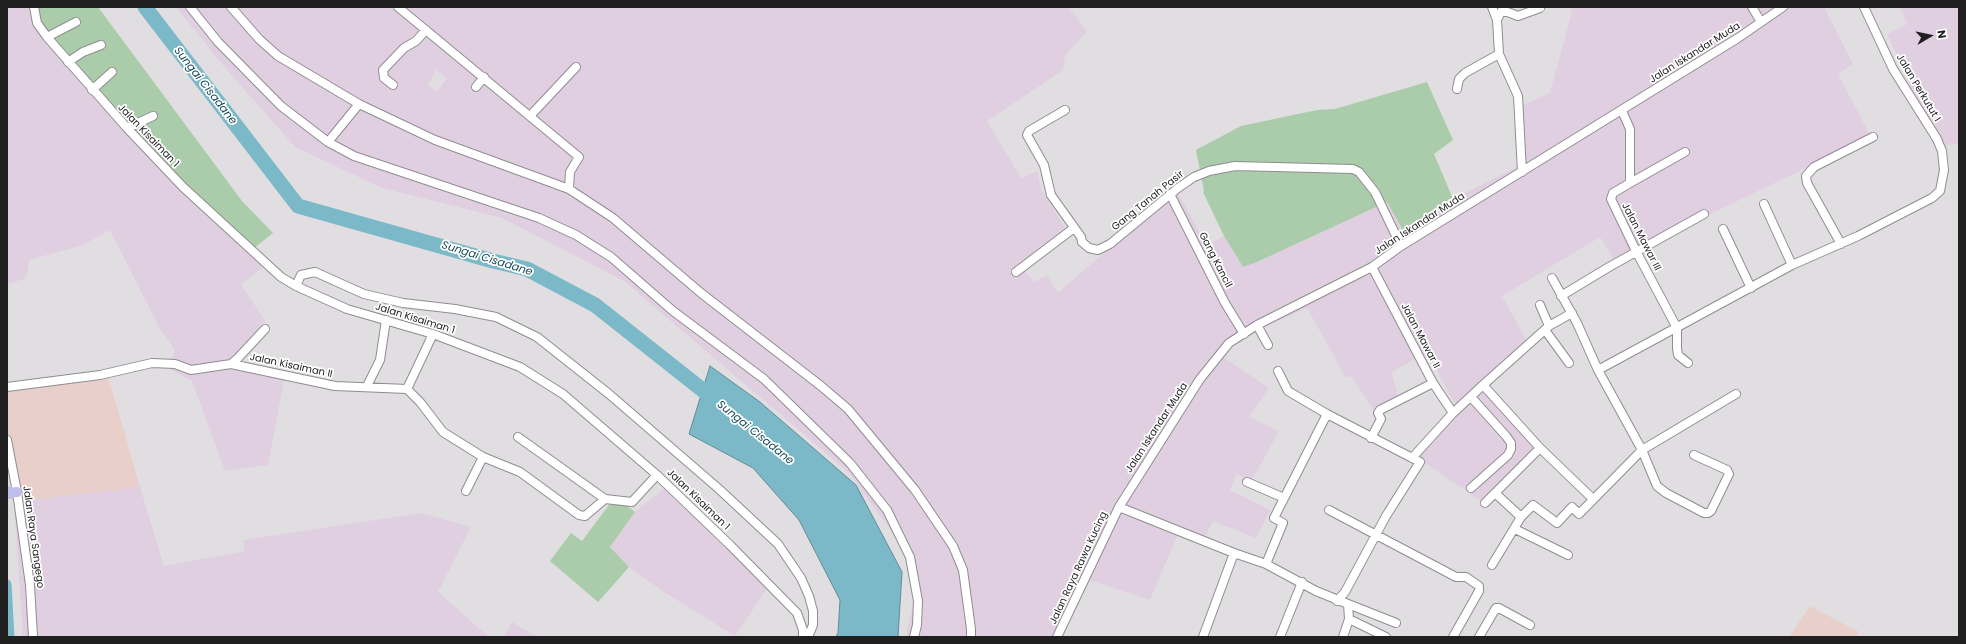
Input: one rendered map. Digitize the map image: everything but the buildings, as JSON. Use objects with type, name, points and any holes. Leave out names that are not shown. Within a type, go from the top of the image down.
[{"type":"street","name":"Jalan Kisaiman 1","points":[[34,7],[37,23],[92,90],[183,187],[254,254],[281,277],[296,286],[347,309],[433,334],[520,367],[563,394],[657,475],[730,545],[797,613],[803,630],[803,637]]},
{"type":"street","points":[[190,7],[218,42],[281,106],[328,142],[354,156],[539,218],[576,235],[611,257],[673,311],[764,379],[850,464],[887,510],[910,557],[918,601],[917,625],[914,637]]},
{"type":"street","points":[[230,7],[259,39],[278,56],[359,104],[435,140],[569,189],[614,218],[702,293],[821,386],[848,409],[915,490],[954,546],[963,570],[971,637]]},
{"type":"street","points":[[398,7],[579,157],[570,172],[569,189]]},
{"type":"street","points":[[1492,7],[1497,20],[1499,54],[1518,96],[1522,172]]},
{"type":"street","points":[[1752,7],[1761,22]]},
{"type":"street","name":"Jalan Iskandar Muda","points":[[1119,507],[1212,363],[1229,343],[1258,325],[1372,267],[1401,246],[1622,111],[1783,7]]},
{"type":"street","name":"Jalan Perkutut I","points":[[1841,244],[1932,198],[1940,191],[1943,181],[1942,151],[1937,139],[1893,69],[1864,7]]},
{"type":"street","points":[[1497,20],[1502,10],[1518,16],[1540,8]]},
{"type":"street","points":[[47,37],[76,22]]},
{"type":"street","points":[[393,85],[384,78],[383,70],[404,48],[416,40],[426,30]]},
{"type":"street","points":[[68,62],[83,52],[101,45]]},
{"type":"street","points":[[1457,89],[1458,79],[1465,73],[1499,54]]},
{"type":"street","points":[[530,116],[576,67]]},
{"type":"street","points":[[92,90],[112,72]]},
{"type":"street","points":[[476,87],[484,77]]},
{"type":"street","points":[[328,142],[359,104]]},
{"type":"street","name":"Gang Tanah Pasir","points":[[1065,110],[1029,131],[1027,135],[1044,165],[1051,195],[1081,237],[1082,242],[1088,248],[1098,250],[1110,244],[1170,194],[1194,177],[1209,171],[1235,166],[1353,169],[1359,172],[1375,192],[1401,246]]},
{"type":"street","points":[[1622,111],[1630,129],[1630,182]]},
{"type":"street","points":[[127,128],[153,116]]},
{"type":"street","points":[[1598,370],[1792,265],[1841,244],[1808,183],[1806,176],[1814,167],[1873,136]]},
{"type":"street","name":"Jalan Mawar III","points":[[1677,328],[1636,251],[1611,199],[1613,193],[1630,182],[1685,152]]},
{"type":"street","name":"Gang Kancil","points":[[1170,194],[1224,303],[1244,334]]},
{"type":"street","points":[[1764,204],[1792,265]]},
{"type":"street","points":[[1561,296],[1636,251],[1704,214]]},
{"type":"street","points":[[1016,272],[1074,228]]},
{"type":"street","points":[[1723,229],[1751,288]]},
{"type":"street","name":"Jalan Mawar II","points":[[1372,267],[1433,382],[1454,412]]},
{"type":"street","points":[[296,286],[301,275],[315,272],[364,294],[402,303],[455,309],[496,317],[537,337],[620,404],[719,489],[778,544],[801,578],[809,596],[813,625],[808,637]]},
{"type":"street","points":[[1552,278],[1572,313],[1598,370],[1642,450],[1657,486],[1660,490],[1704,513],[1708,513],[1711,511],[1729,474],[1727,470],[1694,456]]},
{"type":"street","points":[[1540,305],[1547,328],[1568,363]]},
{"type":"street","points":[[1412,458],[1454,412],[1483,385],[1547,328],[1572,313]]},
{"type":"street","points":[[367,386],[380,360],[386,320]]},
{"type":"street","points":[[1258,325],[1268,345]]},
{"type":"street","points":[[1677,328],[1676,348],[1678,355],[1688,363]]},
{"type":"street","points":[[231,364],[265,329]]},
{"type":"street","points":[[433,334],[407,388],[443,432],[483,457],[520,472],[579,515],[585,516],[605,499]]},
{"type":"street","name":"Jalan Kisaiman II","points":[[7,387],[100,375],[152,363],[175,364],[191,370],[231,364],[335,386],[407,388]]},
{"type":"street","points":[[1278,371],[1288,391],[1371,438],[1420,462],[1375,536],[1345,592],[1337,600]]},
{"type":"street","points":[[1371,438],[1381,419],[1378,413],[1380,410],[1433,382]]},
{"type":"street","points":[[1483,385],[1540,448],[1593,499]]},
{"type":"street","points":[[1492,565],[1521,517],[1533,505],[1557,523],[1572,507],[1579,514],[1642,450],[1736,394]]},
{"type":"street","points":[[1471,397],[1511,443],[1511,450],[1471,488]]},
{"type":"street","points":[[1266,564],[1283,523],[1274,518],[1327,414]]},
{"type":"street","points":[[518,437],[605,499],[632,502],[657,475]]},
{"type":"street","name":"Jalan Raya Sangego","points":[[7,440],[12,493],[30,585],[33,637]]},
{"type":"street","points":[[1485,503],[1540,448]]},
{"type":"street","points":[[466,491],[483,457]]},
{"type":"street","points":[[1247,482],[1284,498]]},
{"type":"street","points":[[1495,493],[1521,517]]},
{"type":"street","points":[[1119,507],[1234,553],[1266,564],[1337,600],[1396,623]]},
{"type":"street","name":"Jalan Raya Rawa Kucing","points":[[1057,637],[1119,507]]},
{"type":"street","points":[[1329,510],[1375,536],[1456,577],[1466,577],[1480,586],[1479,592],[1453,637]]},
{"type":"street","points":[[1515,529],[1568,555]]},
{"type":"street","points":[[1203,637],[1234,553]]},
{"type":"street","points":[[1280,637],[1302,582]]},
{"type":"street","points":[[1342,637],[1349,619],[1348,604]]},
{"type":"street","points":[[1479,637],[1496,608],[1499,608],[1530,625]]},
{"type":"street","points":[[1349,619],[1386,637]]},
{"type":"shaded area","points":[[7,7],[34,7],[39,33],[128,136],[263,267],[241,285],[265,320],[230,360],[286,370],[268,465],[225,471],[192,381],[169,369],[175,350],[159,327],[110,230],[83,245],[29,260],[28,272],[24,279],[7,284]]},
{"type":"shaded area","points":[[176,7],[1069,7],[1087,31],[1065,56],[1063,70],[987,121],[1021,178],[1037,171],[1042,191],[1069,234],[1023,269],[1034,282],[1047,275],[1058,293],[1176,190],[1207,245],[1224,236],[1243,267],[1257,262],[1387,202],[1404,232],[1453,199],[1523,164],[1523,105],[1550,93],[1571,15],[1571,7],[1824,7],[1853,64],[1838,74],[1871,137],[1614,260],[1600,237],[1502,296],[1527,341],[1479,386],[1539,442],[1487,505],[1412,454],[1457,408],[1427,352],[1392,372],[1399,402],[1375,412],[1351,376],[1346,378],[1307,308],[1236,339],[1222,356],[1269,388],[1249,417],[1279,431],[1252,480],[1236,474],[1230,490],[1270,510],[1256,538],[1213,521],[1201,545],[1177,536],[1150,600],[1086,579],[1058,637],[906,637],[914,597],[902,546],[849,473],[624,281],[502,218],[382,188],[295,147],[221,63]],"holes":[[[436,70],[447,78],[437,92],[428,85]]]},
{"type":"shaded area","points":[[1900,7],[1959,7],[1959,143],[1938,147],[1887,34],[1907,24]]},
{"type":"shaded area","points":[[107,372],[140,487],[14,502],[7,452],[7,385]]},
{"type":"shaded area","points":[[140,487],[164,566],[245,551],[243,540],[421,513],[471,527],[438,592],[489,637],[23,637],[14,502]]},
{"type":"shaded area","points":[[665,488],[768,587],[735,636],[664,592],[629,567],[610,547],[635,512]]},
{"type":"shaded area","points":[[1810,606],[1859,632],[1856,637],[1789,637]]},
{"type":"shaded area","points":[[512,622],[535,636],[504,637]]},
{"type":"green space","points":[[34,7],[98,7],[242,201],[273,233],[248,253],[128,136],[39,33]]},
{"type":"green space","points":[[1427,82],[1453,140],[1434,154],[1453,199],[1404,232],[1387,202],[1257,262],[1243,267],[1224,236],[1203,192],[1196,150],[1241,126],[1317,110],[1335,109]]},
{"type":"green space","points":[[615,497],[635,512],[610,547],[629,567],[598,602],[550,561],[571,533],[582,541]]},
{"type":"water","points":[[710,366],[760,402],[856,485],[902,572],[898,637],[836,637],[838,633],[840,600],[799,520],[753,468],[689,434]]},
{"type":"waterway","name":"Sungai Cisadane","points":[[145,7],[298,206],[493,261],[527,269],[595,305],[719,403]]},
{"type":"waterway","points":[[7,584],[10,637]]}]
